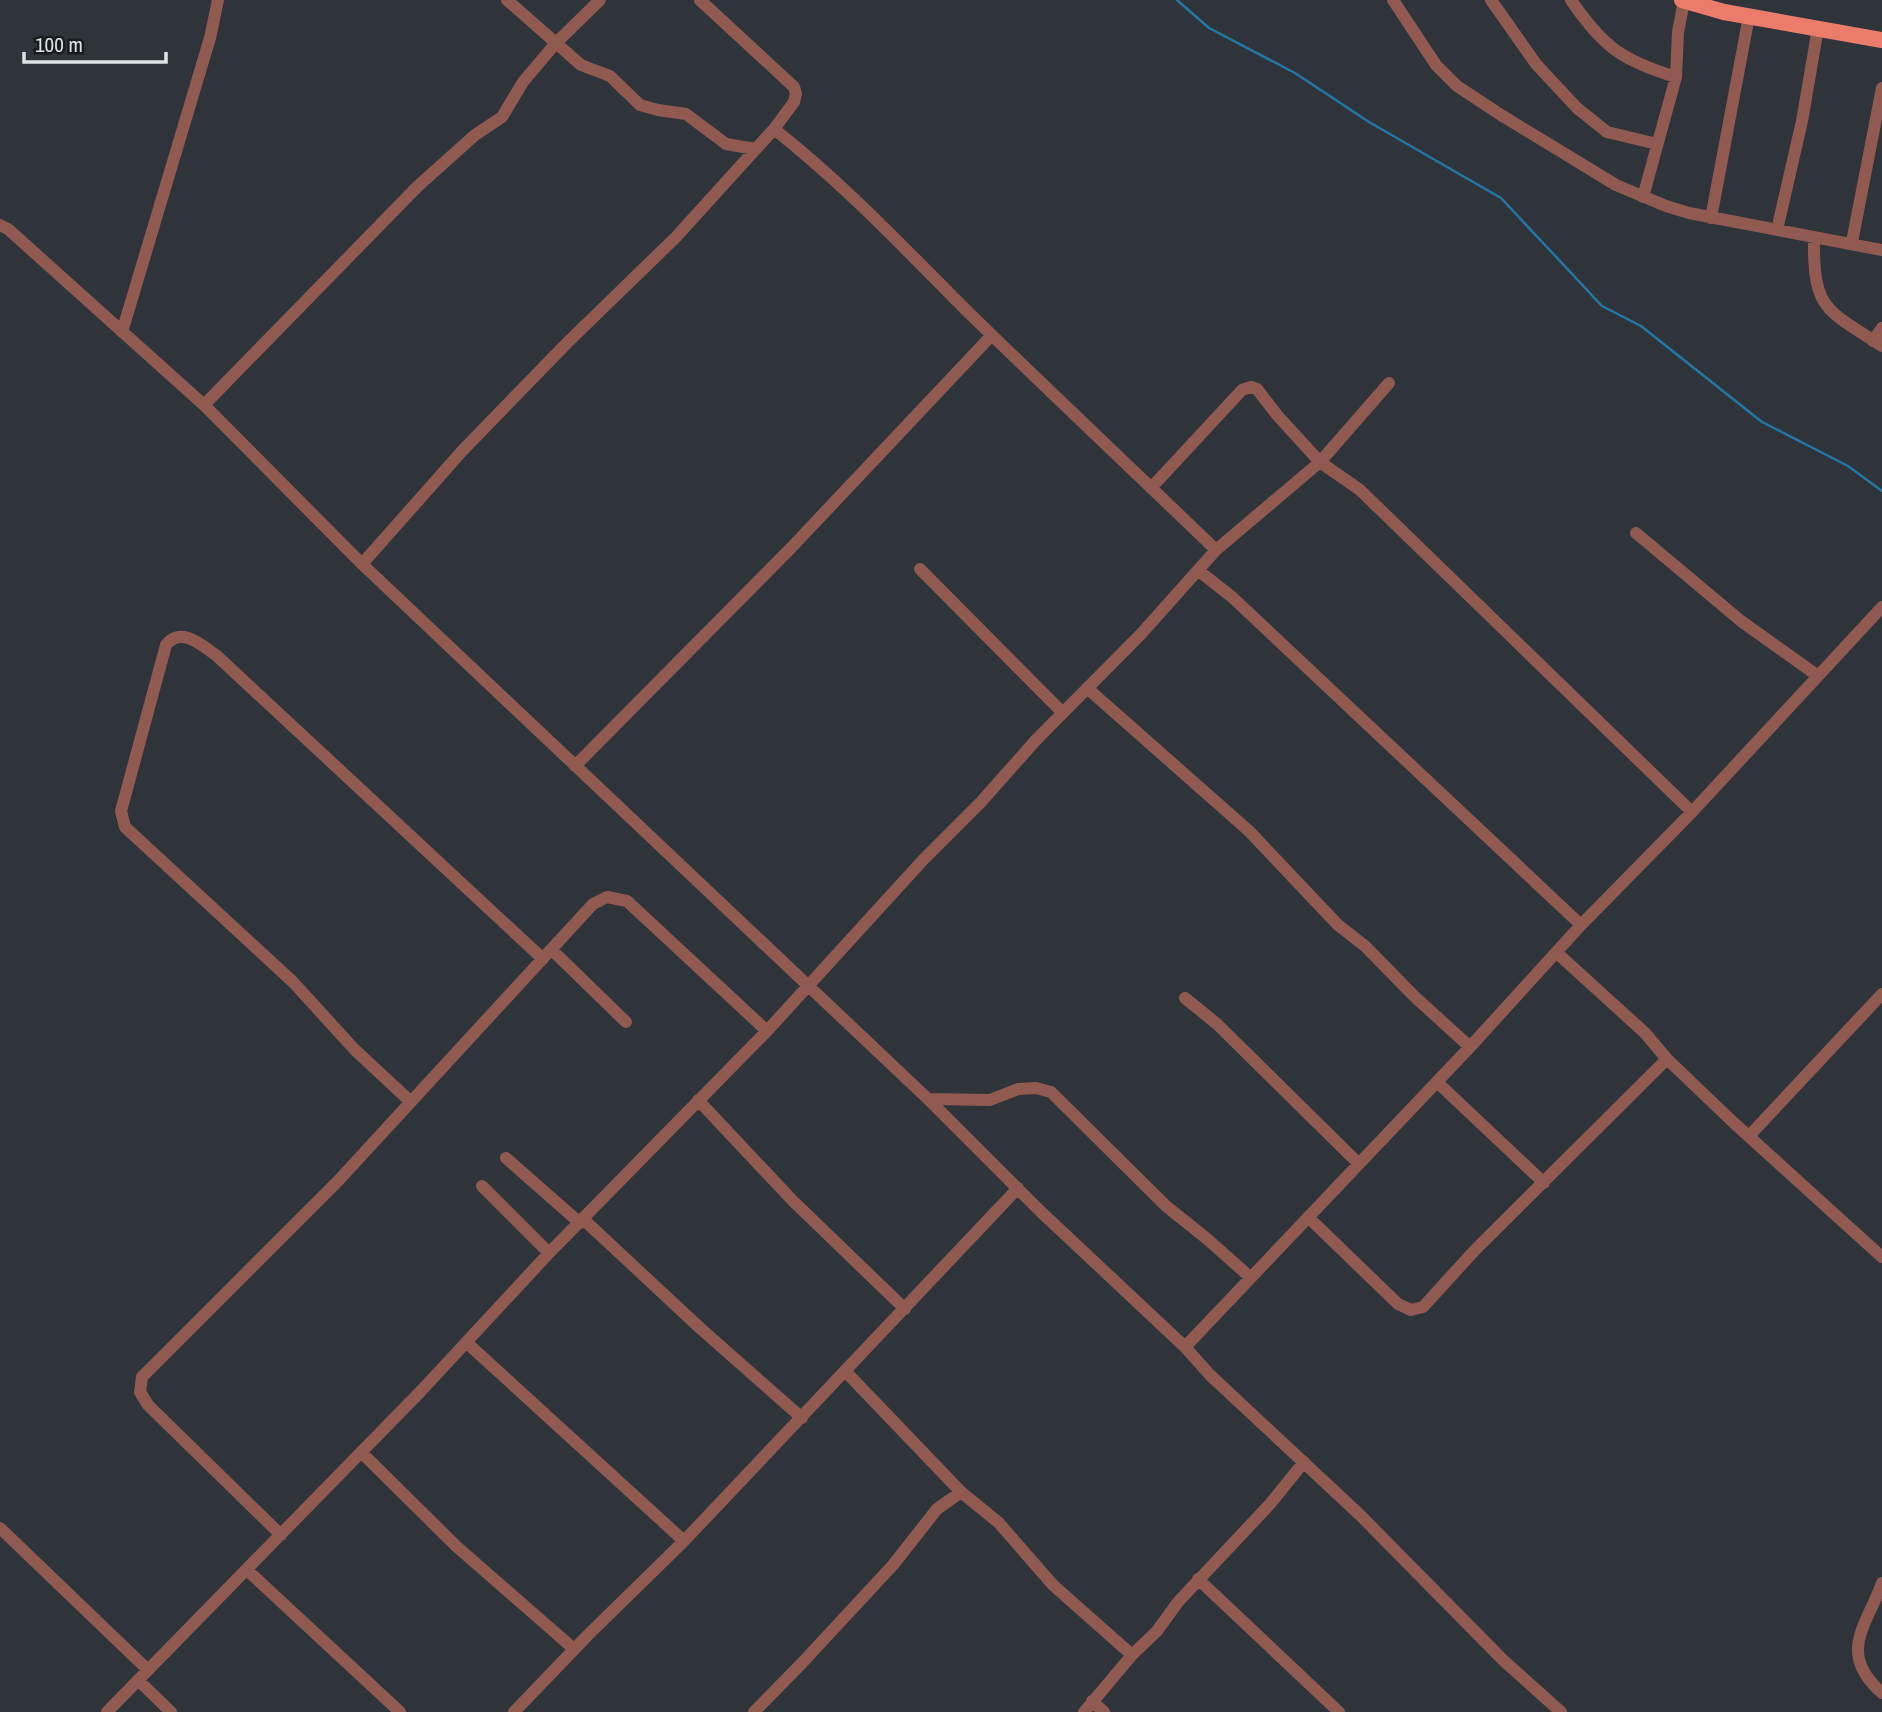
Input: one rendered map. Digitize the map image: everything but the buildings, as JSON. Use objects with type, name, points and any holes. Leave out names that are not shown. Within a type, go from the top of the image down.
[{"type":"main road","points":[[1683,1],[1725,6],[1749,16],[1882,40]]},
{"type":"street","points":[[122,332],[210,38],[218,0]]},
{"type":"street","points":[[507,0],[581,65],[610,76],[640,105],[685,114],[726,144],[755,149]]},
{"type":"street","points":[[204,405],[418,186],[475,135],[502,117],[523,82],[555,44],[600,0]]},
{"type":"street","points":[[362,564],[463,450],[567,343],[676,237],[774,129],[794,102],[794,87],[699,0]]},
{"type":"street","points":[[1393,0],[1436,65],[1457,86],[1501,116],[1616,185],[1666,206],[1711,218],[1852,242],[1882,250]]},
{"type":"street","points":[[1491,0],[1536,64],[1577,108],[1607,132],[1657,144]]},
{"type":"street","points":[[1572,0],[1587,22],[1615,52],[1637,64],[1676,77]]},
{"type":"street","points":[[1643,197],[1676,77],[1678,32],[1683,1]]},
{"type":"street","points":[[1711,218],[1749,16]]},
{"type":"street","points":[[1777,230],[1802,121],[1818,28]]},
{"type":"street","points":[[1852,242],[1882,88]]},
{"type":"street","points":[[774,129],[856,199],[992,335],[1216,550]]},
{"type":"street","points":[[0,225],[8,229],[204,405],[362,564],[928,1099],[1144,1311],[1185,1347],[1210,1376],[1360,1515],[1503,1660],[1561,1712]]},
{"type":"street","points":[[1814,237],[1814,273],[1822,299],[1840,321],[1878,344],[1882,328]]},
{"type":"street","points":[[575,766],[791,548],[992,335]]},
{"type":"street","points":[[107,1712],[767,1031],[806,986],[1216,550],[1320,462],[1388,383]]},
{"type":"street","points":[[1152,488],[1242,390],[1257,388],[1277,415],[1320,462],[1360,490],[1692,812]]},
{"type":"street","points":[[1636,533],[1741,621],[1818,676]]},
{"type":"street","points":[[920,569],[1063,713]]},
{"type":"street","points":[[1199,571],[1232,597],[1581,925]]},
{"type":"street","points":[[1185,1347],[1470,1047],[1581,925],[1692,812],[1882,607]]},
{"type":"street","points":[[1867,623],[1882,620]]},
{"type":"street","points":[[411,1102],[355,1050],[293,982],[125,827],[121,811],[166,645],[171,639],[178,636],[192,639],[216,655],[626,1022]]},
{"type":"street","points":[[1087,688],[1249,831],[1338,925],[1365,946],[1470,1047]]},
{"type":"street","points":[[281,1535],[148,1405],[140,1392],[142,1377],[304,1216],[593,904],[601,898],[614,897],[627,901],[767,1031]]},
{"type":"street","points":[[1557,953],[1645,1033],[1667,1059],[1749,1136],[1882,1257]]},
{"type":"street","points":[[1749,1136],[1882,994]]},
{"type":"street","points":[[1185,998],[1217,1024],[1359,1164]]},
{"type":"street","points":[[1308,1217],[1398,1304],[1411,1310],[1423,1307],[1475,1250],[1667,1059]]},
{"type":"street","points":[[1437,1082],[1544,1183]]},
{"type":"street","points":[[928,1099],[990,1100],[1018,1089],[1051,1091],[1166,1206],[1250,1277]]},
{"type":"street","points":[[698,1100],[792,1200],[905,1308]]},
{"type":"street","points":[[506,1158],[582,1221],[802,1418]]},
{"type":"street","points":[[482,1186],[549,1253]]},
{"type":"street","points":[[514,1712],[684,1541],[1018,1188]]},
{"type":"street","points":[[467,1343],[684,1541]]},
{"type":"street","points":[[846,1372],[961,1492],[999,1522],[1053,1585],[1132,1655]]},
{"type":"street","points":[[361,1452],[456,1545],[574,1649]]},
{"type":"street","points":[[1084,1712],[1132,1655],[1157,1631],[1198,1579],[1270,1504],[1304,1462]]},
{"type":"street","points":[[754,1712],[893,1565],[937,1509],[961,1492]]},
{"type":"street","points":[[0,1528],[148,1670]]},
{"type":"street","points":[[247,1570],[400,1712]]},
{"type":"street","points":[[1198,1579],[1339,1712]]},
{"type":"street","points":[[1882,1583],[1862,1626],[1859,1661],[1862,1673],[1882,1693]]},
{"type":"street","points":[[138,1680],[172,1712]]},
{"type":"street","points":[[1092,1701],[1104,1712]]},
{"type":"street","points":[[1539,1712],[1549,1701]]},
{"type":"waterway","points":[[1177,0],[1209,28],[1295,73],[1369,122],[1501,198],[1602,306],[1641,326],[1762,422],[1848,466],[1882,491]]}]
